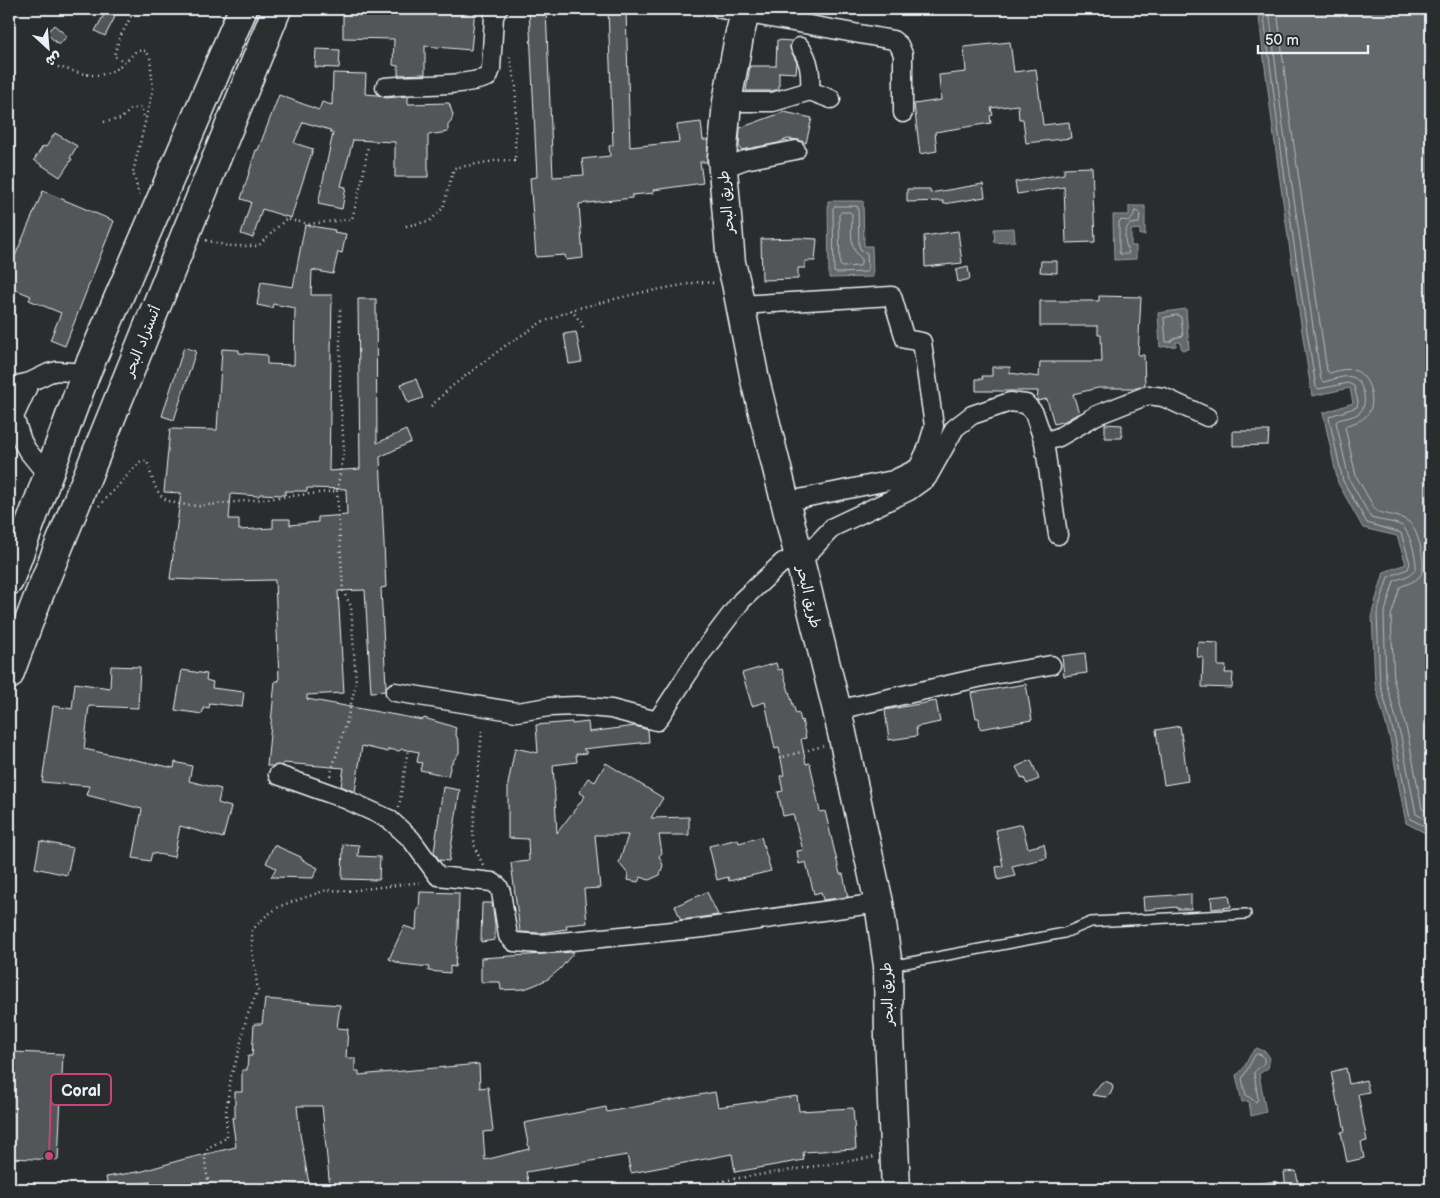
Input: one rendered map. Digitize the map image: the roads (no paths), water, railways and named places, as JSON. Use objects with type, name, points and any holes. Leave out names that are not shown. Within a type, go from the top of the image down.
[{"type":"highway","points":[[9,581],[86,373],[243,9]]},
{"type":"highway","name":"أتستراد البحر","points":[[9,675],[36,600],[277,9]]},
{"type":"highway","name":"طريق البحر","points":[[737,11],[722,158],[731,263],[755,380],[837,710],[880,902],[888,966],[889,1036],[896,1189]]},
{"type":"street","points":[[385,87],[444,84],[480,80],[488,77],[494,16],[498,9]]},
{"type":"street","points":[[737,11],[892,40],[899,45],[903,54],[903,113]]},
{"type":"street","points":[[800,47],[806,54],[811,75],[810,91]]},
{"type":"street","points":[[727,102],[773,102],[810,91],[831,99]]},
{"type":"street","points":[[723,168],[745,160],[796,150]]},
{"type":"street","points":[[738,294],[892,296],[905,339],[922,342],[934,426],[928,449],[918,468],[893,480],[784,502]]},
{"type":"street","points":[[9,387],[30,382],[49,373],[86,373]]},
{"type":"street","points":[[30,382],[11,420],[27,450],[48,476]]},
{"type":"street","points":[[1044,442],[1059,437],[1097,414],[1148,395],[1163,397],[1207,417]]},
{"type":"street","points":[[395,692],[517,712],[549,707],[577,706],[611,709],[657,721],[700,654],[742,600],[783,562],[800,562],[833,527],[909,491],[927,478],[955,428],[972,415],[1010,402],[1026,404],[1034,413],[1044,442],[1058,534]]},
{"type":"street","points":[[837,710],[987,676],[1051,666]]},
{"type":"street","points":[[278,775],[345,799],[389,819],[411,839],[438,876],[492,882],[498,886],[501,892],[508,936],[514,942],[541,944],[703,928],[880,902]]},
{"type":"lane","points":[[888,966],[1064,933],[1091,922],[1246,914]]},
{"type":"lane","points":[[1258,1189],[1275,1187]]},
{"type":"water","points":[[1258,9],[1431,9],[1431,836],[1406,823],[1390,739],[1375,684],[1372,613],[1384,572],[1406,564],[1397,536],[1363,528],[1338,483],[1323,413],[1353,403],[1350,388],[1312,396],[1283,202]]},
{"type":"water","points":[[828,201],[863,201],[864,246],[872,246],[873,277],[829,278]]},
{"type":"water","points":[[1129,206],[1145,206],[1145,235],[1140,235],[1140,229],[1131,230],[1131,246],[1136,246],[1136,259],[1114,260],[1113,215],[1129,215]]},
{"type":"water","points":[[1014,228],[1015,241],[995,243],[994,229]]},
{"type":"water","points":[[1186,309],[1189,349],[1182,350],[1180,342],[1176,342],[1176,346],[1160,347],[1158,313]]},
{"type":"water","points":[[1257,1048],[1266,1052],[1270,1058],[1268,1068],[1259,1074],[1266,1112],[1251,1116],[1249,1101],[1242,1102],[1236,1075],[1240,1073],[1253,1051]]},
{"type":"place","name":"Coral","points":[[49,1156]]}]
